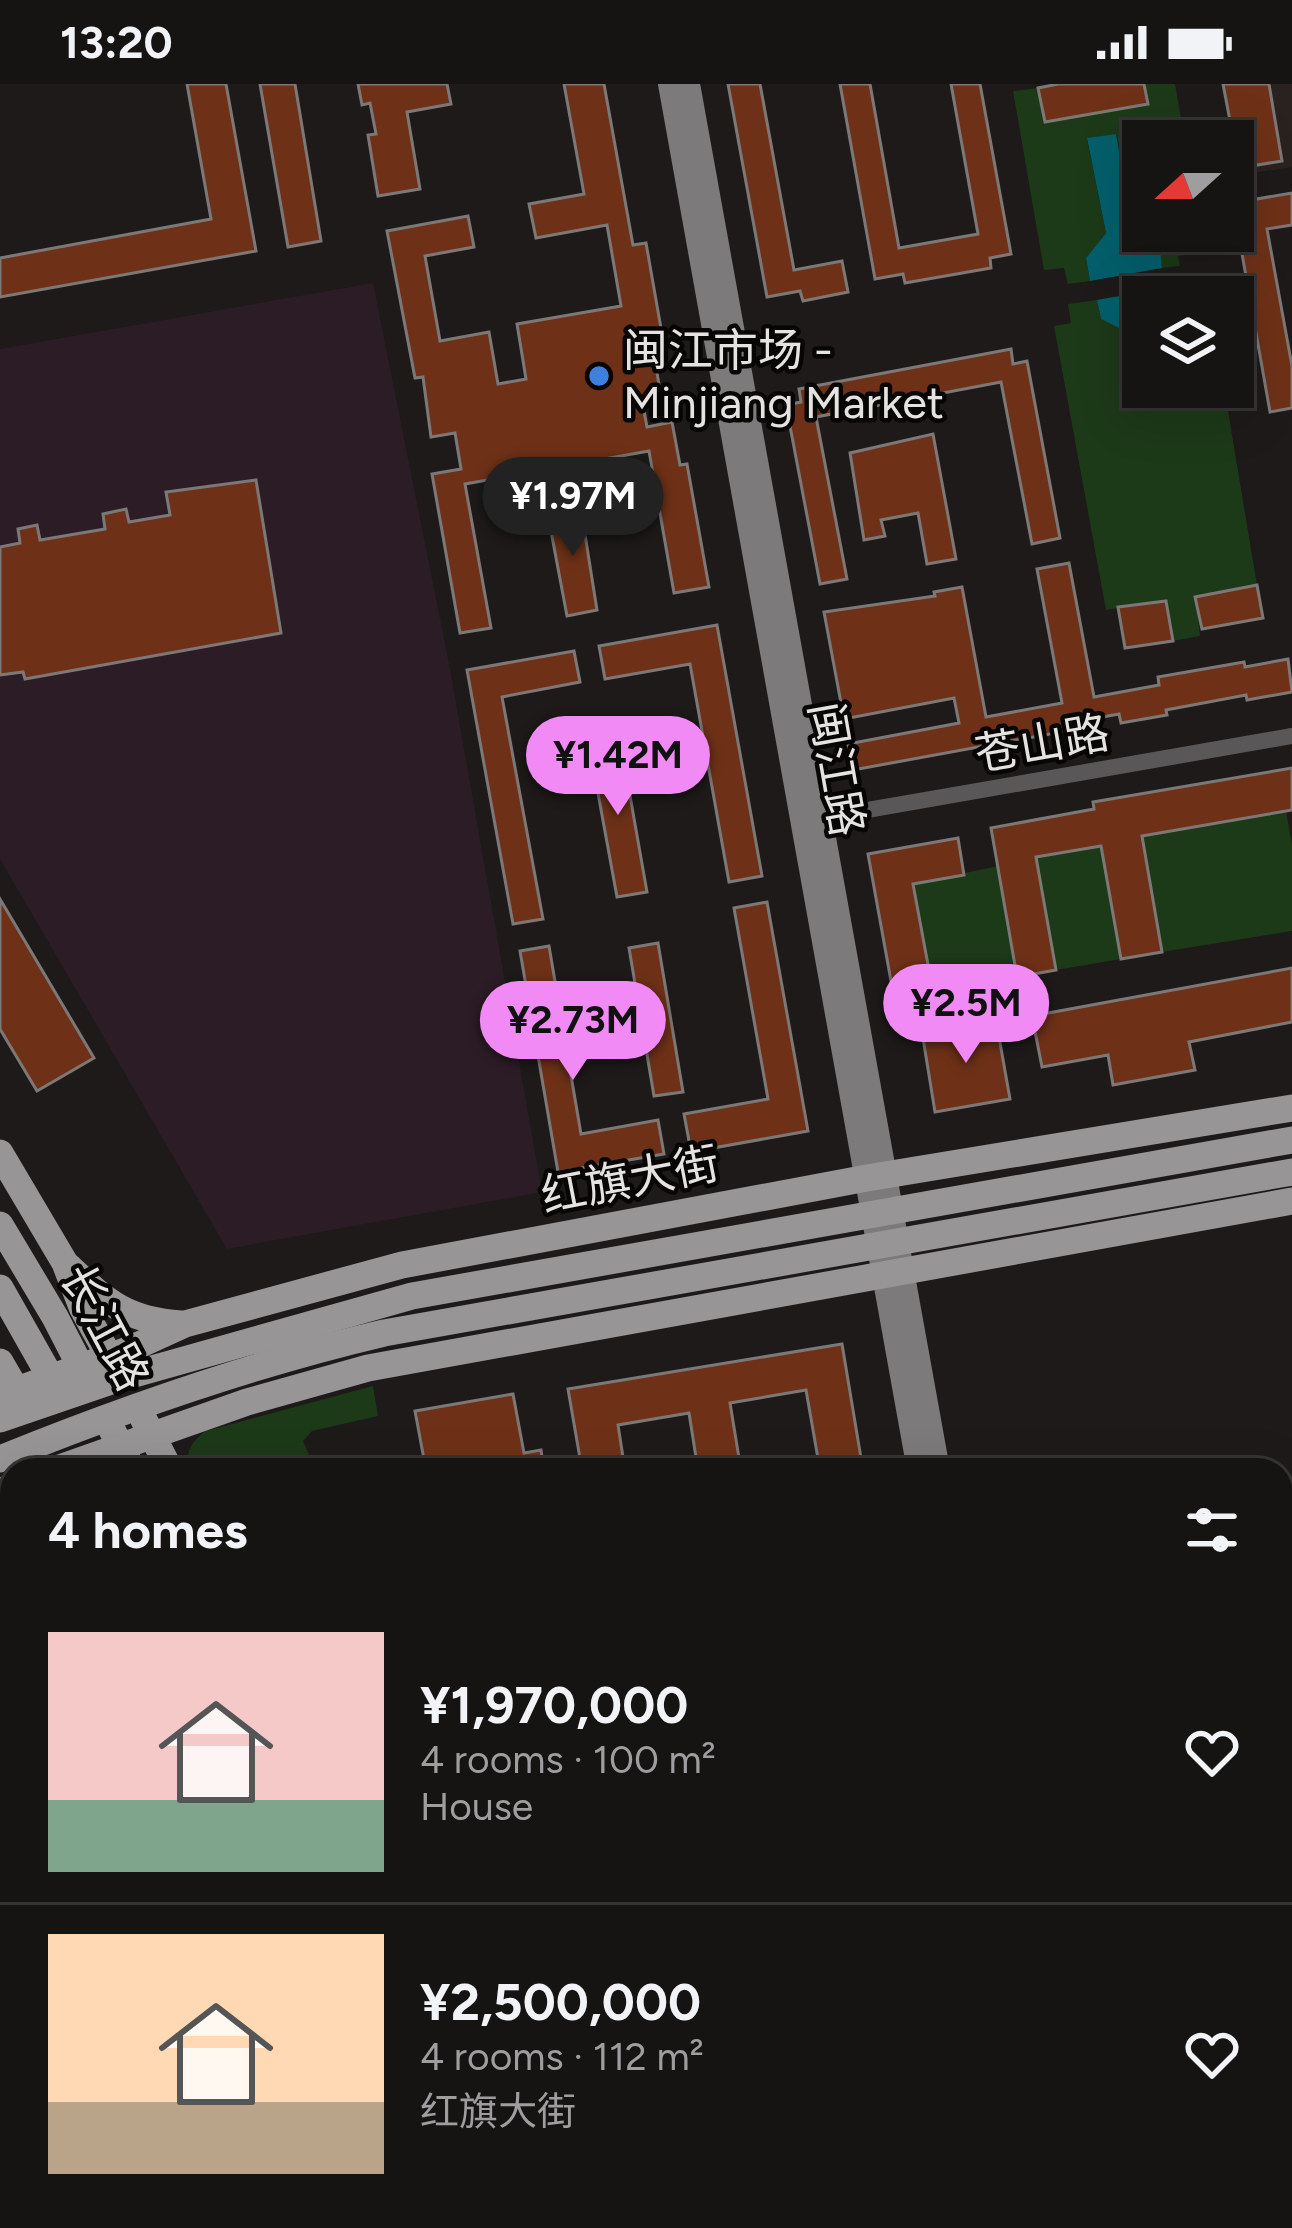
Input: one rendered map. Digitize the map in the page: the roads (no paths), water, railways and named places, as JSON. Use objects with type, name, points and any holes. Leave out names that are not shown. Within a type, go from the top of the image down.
[{"type":"main road","name":"闽江路","points":[[670,84],[812,820]]},
{"type":"main road","name":"闽江路","points":[[688,84],[888,1241],[918,1458]]},
{"type":"main road","name":"红旗大街","points":[[114,1367],[185,1324],[402,1265],[876,1177],[1292,1108]]},
{"type":"main road","name":"红旗大街","points":[[0,1420],[14,1399],[114,1367],[412,1296],[1292,1140]]},
{"type":"main road","points":[[0,1154],[65,1263],[82,1306],[166,1458]]},
{"type":"main road","points":[[2,1458],[105,1416],[292,1355],[384,1333],[1292,1172]]},
{"type":"main road","points":[[101,1458],[120,1444],[151,1433],[368,1368],[1292,1201]]},
{"type":"main road","name":"长江路","points":[[0,1225],[127,1458]]},
{"type":"main road","points":[[65,1263],[123,1312],[150,1322],[185,1324]]},
{"type":"main road","name":"闽江路","points":[[893,1272],[935,1458]]},
{"type":"main road","name":"长江路","points":[[0,1288],[94,1458]]},
{"type":"main road","points":[[0,1362],[14,1399],[52,1458]]},
{"type":"main road","points":[[175,1458],[182,1438],[201,1417]]},
{"type":"street","name":"苍山路","points":[[812,820],[1292,736]]},
{"type":"water","points":[[1116,134],[1122,167],[1122,252],[1160,252],[1162,268],[1090,281],[1086,258],[1106,233],[1087,138]]},
{"type":"water","points":[[1122,296],[1122,330],[1101,319],[1097,300]]},
{"type":"place","name":"闽江市场 - Minjiang Market","points":[[599,376]]}]
